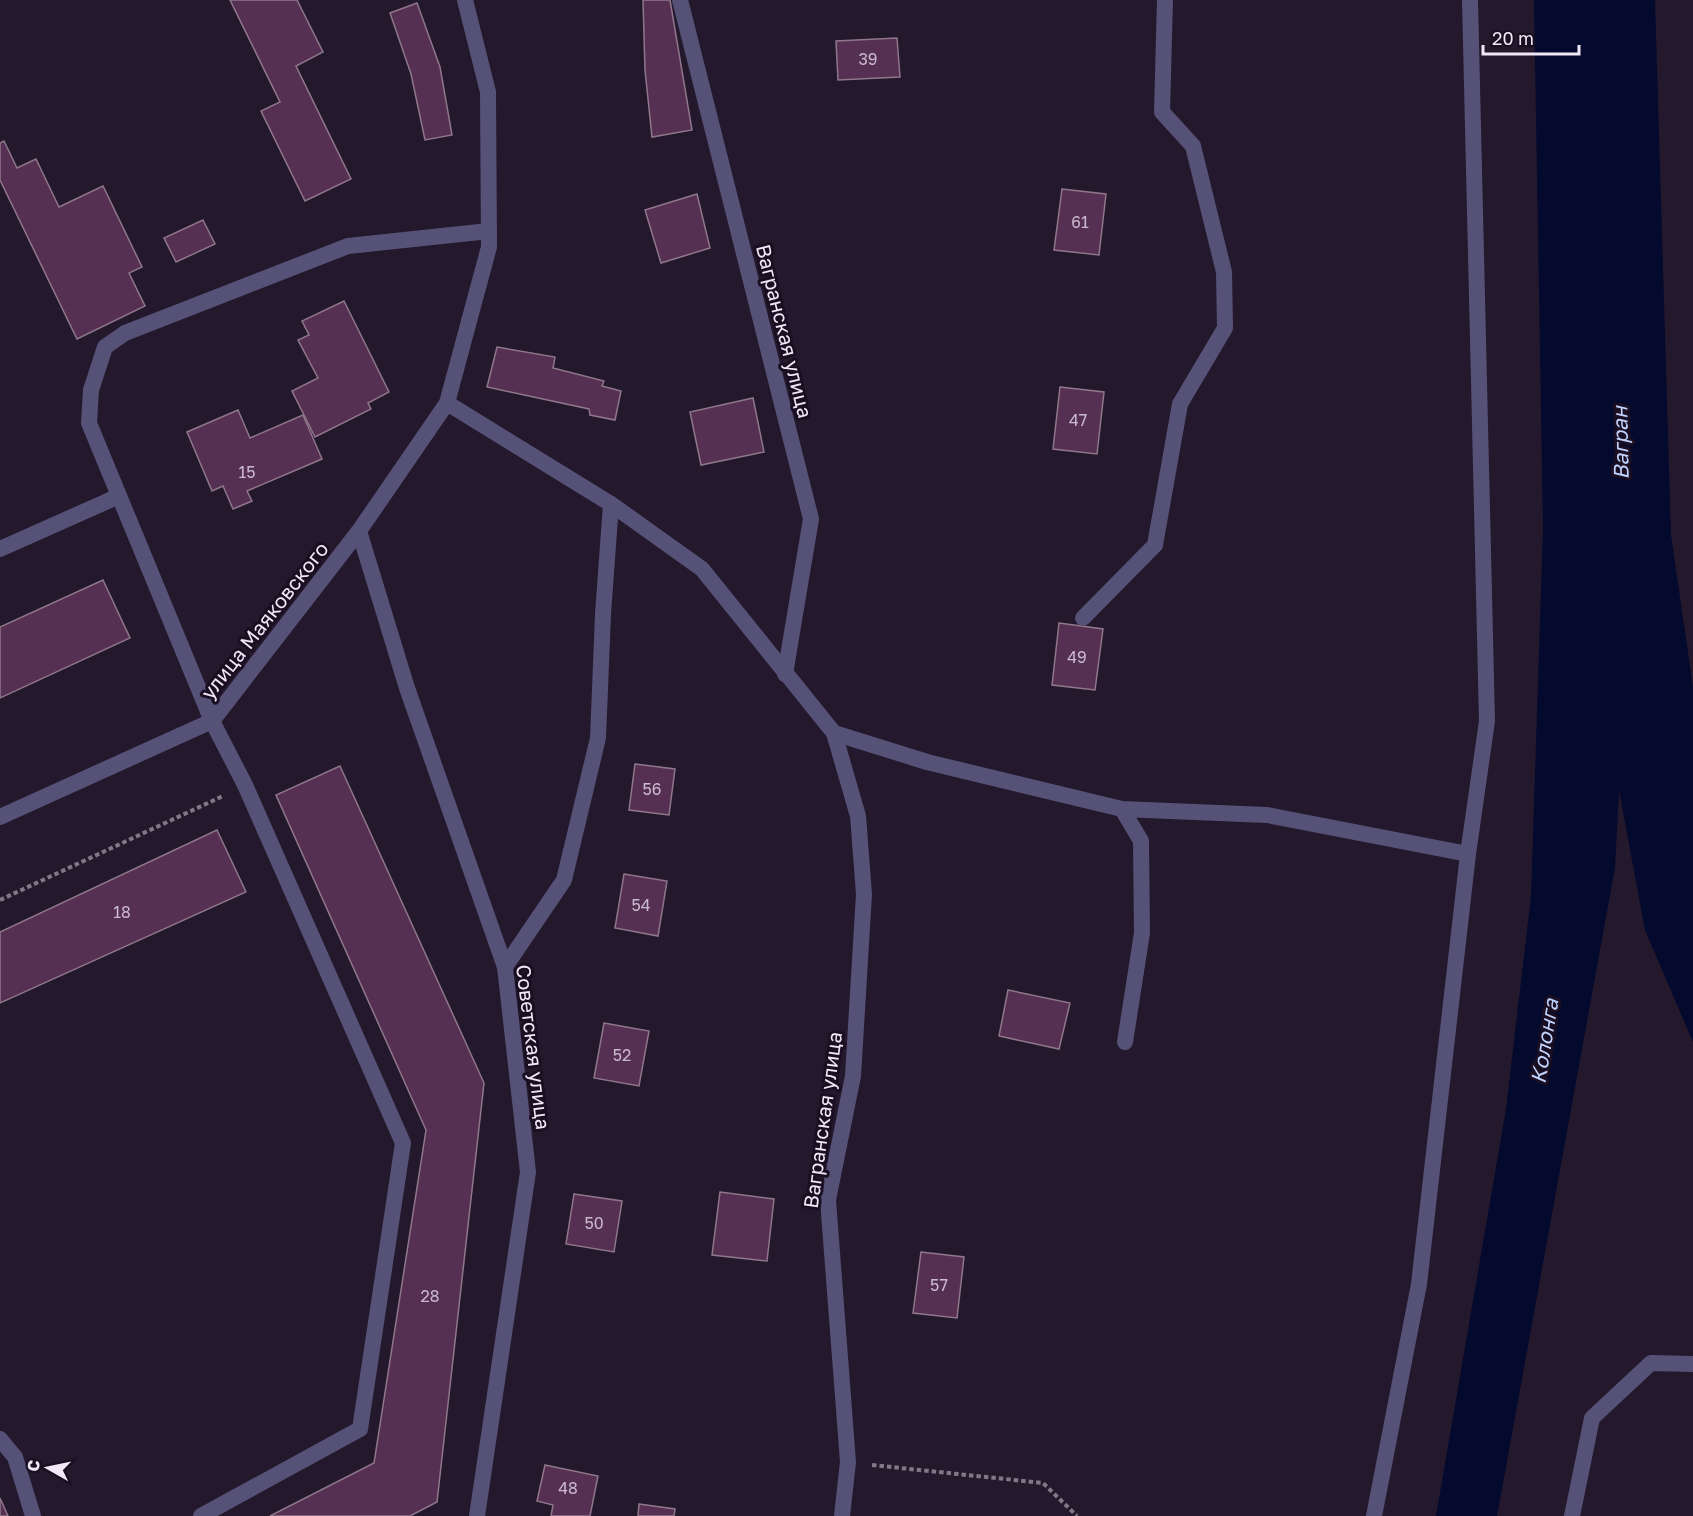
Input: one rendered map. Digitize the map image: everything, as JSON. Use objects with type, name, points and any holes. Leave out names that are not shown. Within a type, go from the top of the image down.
[{"type":"street","name":"улица Маяковского","points":[[0,817],[212,721],[359,531],[447,404],[489,247],[488,92],[465,0]]},
{"type":"street","name":"Вагранская улица","points":[[680,0],[811,519],[785,674]]},
{"type":"street","points":[[1083,618],[1155,545],[1180,404],[1225,328],[1224,272],[1193,146],[1162,112],[1165,0]]},
{"type":"street","points":[[1374,1516],[1419,1284],[1468,854],[1487,721],[1470,0]]},
{"type":"street","points":[[201,1516],[360,1429],[403,1143],[245,786],[212,721],[89,423],[91,390],[105,347],[125,333],[348,246],[489,231]]},
{"type":"street","points":[[447,404],[611,504],[702,569],[834,733],[927,762],[1122,809],[1267,815],[1468,854]]},
{"type":"street","points":[[0,549],[119,496]]},
{"type":"street","points":[[505,967],[564,880],[598,738],[603,614],[611,504]]},
{"type":"street","name":"Советская улица","points":[[359,531],[407,688],[505,967],[528,1172],[476,1516]]},
{"type":"street","name":"Вагранская улица","points":[[834,733],[858,816],[864,894],[853,1076],[828,1200],[848,1462],[842,1516]]},
{"type":"street","points":[[1122,809],[1141,841],[1142,933],[1125,1042]]},
{"type":"street","points":[[1572,1516],[1592,1418],[1651,1364],[1693,1364]]},
{"type":"street","points":[[0,1440],[15,1457],[33,1516]]},
{"type":"path","points":[[0,900],[245,786]]},
{"type":"path","points":[[848,1462],[1043,1483],[1077,1516]]},
{"type":"water","points":[[1534,0],[1655,0],[1671,535],[1693,687],[1693,1042],[1645,930],[1619,790],[1615,868],[1497,1516],[1436,1516],[1506,1109],[1531,896],[1543,528]]},
{"type":"building","points":[[230,0],[297,0],[323,52],[296,66],[351,179],[305,201],[261,111],[280,102]]},
{"type":"building","points":[[643,0],[670,0],[692,130],[652,137],[645,70]]},
{"type":"building","points":[[417,3],[440,67],[452,135],[425,140],[411,74],[390,13]]},
{"type":"building","points":[[897,38],[900,77],[838,80],[836,41]]},
{"type":"building","points":[[4,141],[17,168],[36,159],[59,207],[103,186],[142,267],[129,273],[145,306],[77,339],[0,180],[0,143]]},
{"type":"building","points":[[1062,189],[1106,194],[1099,255],[1054,250]]},
{"type":"building","points":[[697,194],[710,248],[661,263],[645,210]]},
{"type":"building","points":[[203,220],[215,244],[176,262],[164,238]]},
{"type":"building","points":[[344,301],[389,392],[368,403],[371,409],[315,437],[292,391],[318,378],[298,340],[309,335],[302,321]]},
{"type":"building","points":[[497,347],[555,357],[553,368],[604,381],[602,386],[621,391],[615,420],[590,415],[589,409],[487,387]]},
{"type":"building","points":[[1060,387],[1104,392],[1097,454],[1053,449]]},
{"type":"building","points":[[753,398],[764,452],[701,465],[690,412]]},
{"type":"building","points":[[238,410],[250,438],[303,415],[322,459],[247,491],[252,501],[233,509],[223,486],[212,491],[187,432]]},
{"type":"building","points":[[103,580],[130,638],[0,698],[0,627]]},
{"type":"building","points":[[1059,623],[1103,629],[1095,690],[1052,685]]},
{"type":"building","points":[[635,764],[675,769],[669,815],[629,810]]},
{"type":"building","points":[[340,766],[484,1083],[437,1502],[410,1516],[270,1516],[374,1463],[426,1130],[276,795]]},
{"type":"building","points":[[217,830],[246,892],[0,1003],[0,932]]},
{"type":"building","points":[[624,874],[667,881],[658,936],[615,928]]},
{"type":"building","points":[[1008,990],[1070,1003],[1059,1049],[999,1036]]},
{"type":"building","points":[[604,1023],[649,1031],[639,1086],[594,1078]]},
{"type":"building","points":[[720,1192],[774,1199],[767,1261],[712,1255]]},
{"type":"building","points":[[574,1194],[622,1201],[614,1252],[566,1244]]},
{"type":"building","points":[[921,1252],[964,1257],[957,1318],[913,1313]]},
{"type":"building","points":[[545,1465],[598,1476],[590,1516],[551,1516],[553,1505],[537,1501]]},
{"type":"building","points":[[0,1498],[8,1516],[0,1516]]},
{"type":"building","points":[[639,1504],[675,1509],[674,1516],[638,1516]]},
{"type":"water label","name":"Вагран","points":[[1620,443]]},
{"type":"water label","name":"Колонга","points":[[1544,1041]]}]
